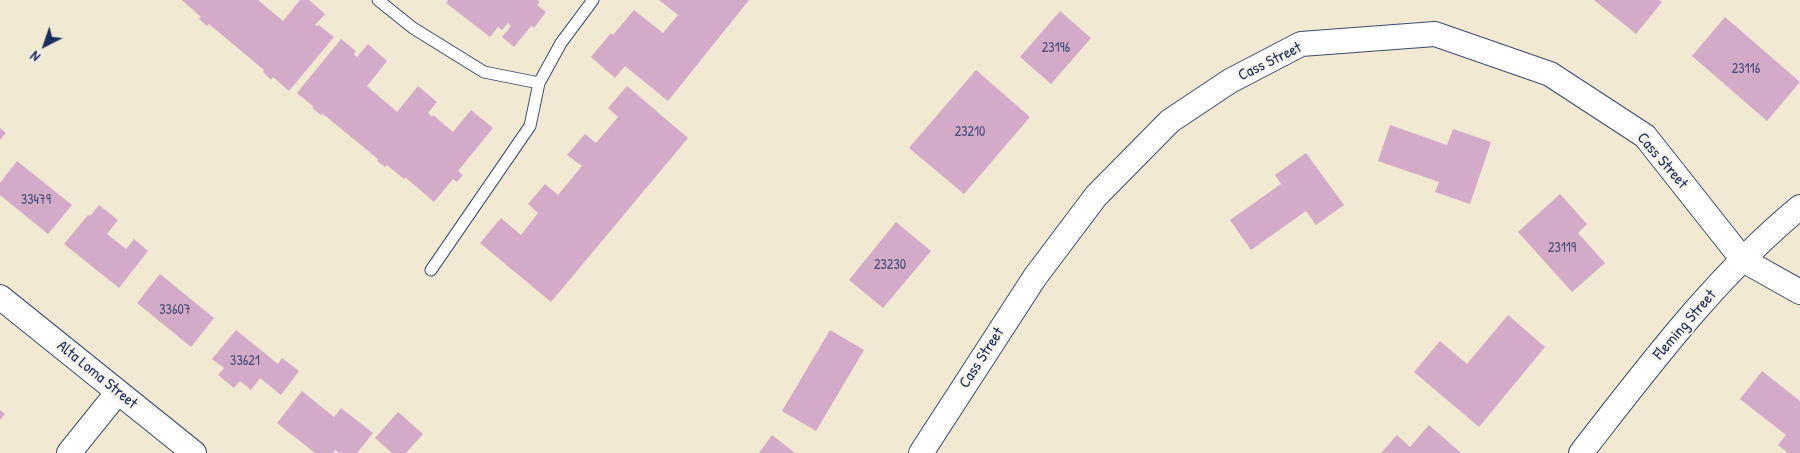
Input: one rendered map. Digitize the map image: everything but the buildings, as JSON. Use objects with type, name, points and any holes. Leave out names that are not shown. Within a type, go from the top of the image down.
[{"type":"street","name":"Cass Street","points":[[921,453],[1035,276],[1096,196],[1170,121],[1230,81],[1301,44],[1435,34],[1550,74],[1645,136],[1743,260]]},
{"type":"street","name":"Fleming Street","points":[[1581,453],[1666,345],[1743,260],[1800,207]]},
{"type":"street","points":[[1743,260],[1800,292]]},
{"type":"street","name":"Alta Loma Street","points":[[0,297],[194,453]]},
{"type":"street","points":[[70,453],[118,392]]},
{"type":"lane","points":[[378,0],[413,28],[484,72],[539,83]]},
{"type":"lane","points":[[431,270],[530,126],[539,83],[561,43],[593,0]]}]
